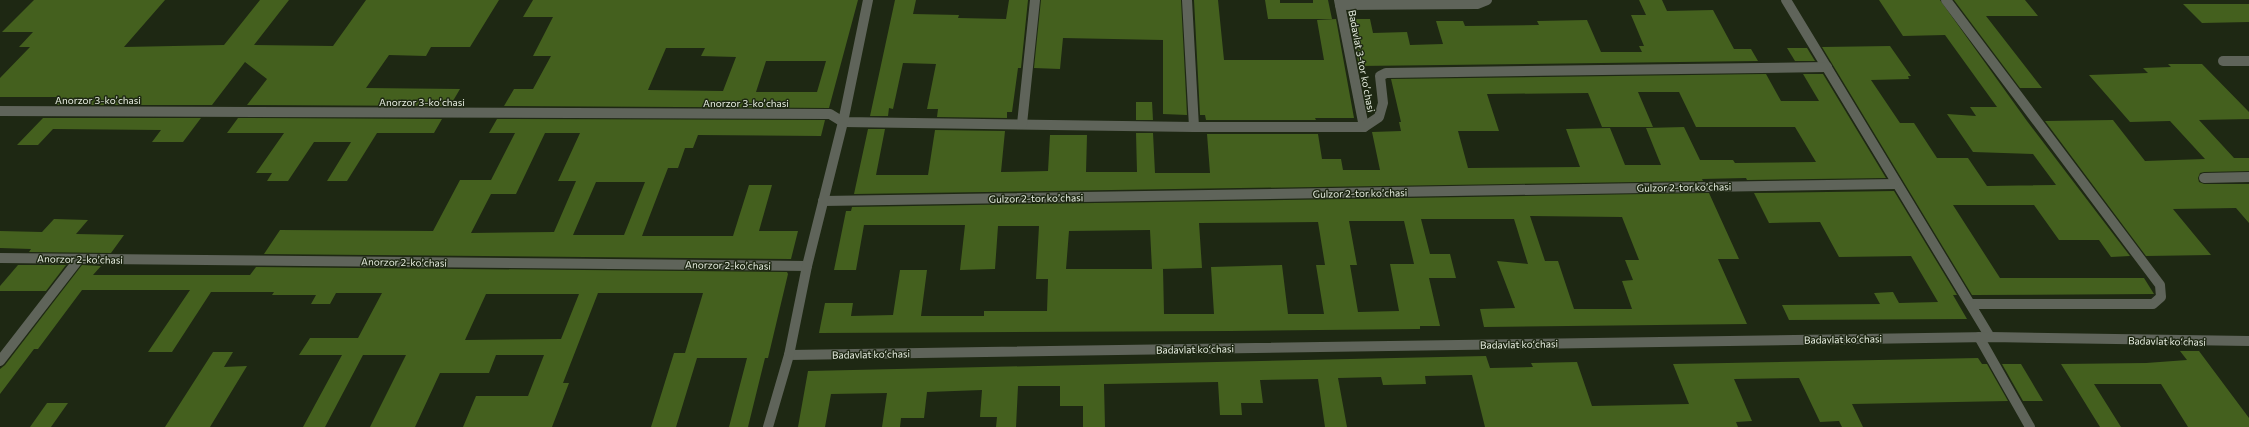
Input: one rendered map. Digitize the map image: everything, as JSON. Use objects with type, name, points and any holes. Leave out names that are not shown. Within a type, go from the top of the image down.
[{"type":"street","points":[[768,427],[789,355],[807,266],[843,122],[868,0]]},
{"type":"street","points":[[1022,124],[1035,0]]},
{"type":"street","points":[[1187,0],[1194,127]]},
{"type":"street","points":[[1339,2],[1477,4],[1487,0]]},
{"type":"street","points":[[1786,0],[1896,184],[1971,304],[1985,337],[2030,427]]},
{"type":"street","points":[[1946,0],[2160,285],[2161,297],[2153,304],[1971,304]]},
{"type":"street","name":"Badavlat 3-tor koʼchasi","points":[[1339,2],[1364,127]]},
{"type":"street","points":[[2223,61],[2249,61]]},
{"type":"street","points":[[843,122],[1194,127],[1364,127],[1379,117],[1383,103],[1379,80],[1380,76],[1386,74],[1827,67]]},
{"type":"street","name":"Аnorzor 3-koʼchasi","points":[[0,111],[830,114],[843,122]]},
{"type":"street","points":[[2204,178],[2249,178]]},
{"type":"street","name":"Gulzor 2-tor koʼchasi","points":[[823,201],[1896,184]]},
{"type":"street","name":"Аnorzor 2-koʼchasi","points":[[0,258],[807,266]]},
{"type":"street","points":[[0,361],[79,259]]},
{"type":"street","name":"Badavlat koʻchasi","points":[[789,355],[1985,337],[2207,342],[2249,341]]},
{"type":"building","points":[[34,0],[165,0],[124,47],[224,45],[260,0],[289,0],[254,45],[333,46],[366,0],[499,0],[470,47],[431,47],[426,56],[389,55],[366,88],[460,89],[450,106],[247,105],[267,79],[245,62],[212,105],[55,105],[61,97],[0,97],[0,78],[30,47],[19,47],[33,32],[2,32]]},
{"type":"building","points":[[533,0],[858,0],[829,108],[504,106],[514,89],[533,89],[551,56],[533,56],[553,17],[523,17]],"holes":[[[666,48],[705,48],[701,56],[736,57],[723,91],[648,90]],[[766,61],[826,61],[817,92],[756,92]]]},
{"type":"building","points":[[895,0],[916,0],[913,14],[959,15],[958,18],[1006,19],[1009,0],[1028,0],[1021,68],[1018,68],[1012,112],[1007,112],[1007,118],[937,117],[938,109],[927,109],[936,64],[903,63],[893,109],[889,108],[888,116],[870,116]]},
{"type":"building","points":[[1041,0],[1181,0],[1187,115],[1163,114],[1163,40],[1063,38],[1060,69],[1034,68]]},
{"type":"building","points":[[1194,0],[1218,0],[1224,60],[1324,60],[1317,20],[1336,19],[1354,118],[1315,118],[1316,120],[1206,120],[1205,115],[1200,115]]},
{"type":"building","points":[[1265,0],[1280,0],[1280,3],[1313,3],[1313,0],[1328,0],[1332,19],[1268,19]]},
{"type":"building","points":[[1639,0],[1662,0],[1667,11],[1713,10],[1734,49],[1751,49],[1758,61],[1359,66],[1349,19],[1370,19],[1373,33],[1407,32],[1410,45],[1443,44],[1436,21],[1463,21],[1465,26],[1539,25],[1537,21],[1587,20],[1601,52],[1642,52],[1639,46],[1644,46],[1631,15],[1646,15]]},
{"type":"building","points":[[1879,0],[1940,0],[2027,121],[2130,256],[2111,257],[2099,240],[2059,240],[2034,205],[1953,205],[2000,278],[2144,278],[2154,294],[1972,295],[1822,47],[1890,46],[1911,76],[1908,76],[1909,79],[1871,80],[1900,123],[1914,123],[1937,158],[1968,158],[1987,186],[2056,185],[2033,154],[1973,152],[1947,114],[1976,116],[1970,107],[1997,107],[1945,35],[1903,36]]},
{"type":"building","points":[[1954,0],[2025,0],[2038,16],[1986,16],[2042,88],[2020,88]]},
{"type":"building","points":[[2183,4],[2249,4],[2249,22],[2202,23]]},
{"type":"building","points":[[1787,48],[1807,48],[1815,61],[1795,61]]},
{"type":"building","points":[[2168,64],[2202,64],[2249,112],[2249,119],[2199,120],[2234,158],[2249,158],[2249,171],[2204,172],[2200,173],[2198,178],[2199,182],[2204,184],[2249,184],[2249,223],[2236,208],[2173,209],[2211,255],[2146,256],[2045,121],[2113,120],[2145,161],[2205,159],[2170,121],[2130,122],[2089,75],[2148,73],[2143,68],[2171,67]]},
{"type":"building","points":[[1766,74],[1781,101],[1819,101],[1803,74],[1823,74],[1886,178],[1747,180],[1746,178],[1702,179],[1703,181],[854,194],[868,129],[885,129],[876,175],[928,175],[935,130],[1005,131],[1001,172],[1048,171],[1050,135],[1087,135],[1086,172],[1137,172],[1136,133],[1153,133],[1155,173],[1210,173],[1207,134],[1318,134],[1322,159],[1341,159],[1343,170],[1380,170],[1372,132],[1401,131],[1399,122],[1401,122],[1391,79]],"holes":[[[1638,92],[1679,92],[1696,127],[1795,127],[1816,162],[1735,163],[1733,160],[1700,160],[1684,127],[1646,128],[1661,165],[1625,165],[1610,128],[1566,129],[1580,167],[1468,168],[1458,131],[1499,131],[1487,94],[1588,93],[1602,127],[1653,127]]]},
{"type":"building","points":[[1136,102],[1152,102],[1153,120],[1136,120]]},
{"type":"building","points":[[43,118],[201,118],[183,142],[152,142],[161,130],[53,129],[38,145],[17,145]]},
{"type":"building","points":[[238,118],[442,119],[434,133],[377,133],[347,181],[327,181],[351,142],[314,142],[288,181],[267,181],[272,173],[256,173],[284,133],[227,133]]},
{"type":"building","points":[[497,119],[825,120],[821,136],[698,135],[693,148],[685,148],[678,168],[668,168],[642,236],[733,236],[749,185],[772,185],[759,231],[798,231],[791,259],[264,254],[280,230],[433,231],[460,180],[491,180],[515,133],[489,133]],"holes":[[[545,133],[580,133],[558,181],[576,181],[554,232],[471,233],[491,194],[516,194]],[[596,182],[645,182],[624,235],[573,235]]]},
{"type":"building","points":[[1894,191],[1957,295],[1953,295],[1967,319],[1789,320],[1782,305],[1880,304],[1874,293],[1893,292],[1899,303],[1938,302],[1911,256],[1839,257],[1820,222],[1769,223],[1754,193]]},
{"type":"building","points":[[1709,193],[1739,259],[1718,259],[1747,324],[1484,327],[1480,309],[1515,308],[1497,261],[1528,264],[1514,219],[1421,219],[1430,254],[1450,254],[1456,278],[1429,278],[1440,326],[1420,326],[1420,329],[819,333],[825,303],[853,303],[851,316],[893,315],[900,270],[927,270],[921,316],[984,316],[984,311],[1047,311],[1048,279],[1036,279],[1039,226],[998,226],[995,269],[960,270],[965,225],[864,225],[856,270],[834,270],[846,211],[851,211],[852,207]],"holes":[[[1530,216],[1622,217],[1639,260],[1625,260],[1633,280],[1622,281],[1632,309],[1574,309],[1558,261],[1545,261]],[[1349,221],[1404,221],[1414,264],[1390,264],[1399,311],[1358,312],[1350,265],[1357,265]],[[1318,222],[1325,265],[1316,265],[1324,314],[1288,314],[1282,265],[1211,267],[1214,314],[1164,314],[1163,269],[1160,269],[1202,268],[1199,223]],[[1150,230],[1152,269],[1066,269],[1069,231]]]},
{"type":"building","points":[[54,219],[88,220],[76,234],[124,235],[111,253],[29,252],[31,249],[0,248],[0,231],[42,232]]},
{"type":"building","points":[[18,265],[66,265],[46,291],[0,291],[0,286]]},
{"type":"building","points":[[82,265],[101,266],[93,275],[250,275],[256,267],[787,272],[788,274],[768,358],[765,358],[748,427],[729,427],[747,358],[697,358],[676,427],[651,427],[674,353],[685,353],[703,293],[598,293],[563,383],[569,383],[552,427],[463,427],[476,396],[528,396],[544,355],[496,355],[489,373],[440,373],[415,427],[370,427],[406,355],[363,355],[325,427],[303,427],[342,355],[299,355],[310,338],[358,338],[382,293],[336,293],[330,304],[311,304],[316,295],[272,295],[274,292],[211,292],[172,352],[148,352],[190,290],[82,290],[38,349],[34,349],[0,394],[0,369],[5,365]],"holes":[[[486,294],[579,294],[561,339],[465,340]]]},
{"type":"building","points":[[2180,351],[2199,351],[2249,418],[2249,427],[2188,427],[2161,384],[2094,384],[2121,427],[2100,427],[2061,364],[2146,363],[2187,360]]},
{"type":"building","points":[[213,352],[233,352],[224,367],[247,366],[210,427],[165,427]]},
{"type":"building","points":[[1486,356],[1490,368],[1533,367],[1531,363],[1577,362],[1592,406],[1689,404],[1673,364],[1978,358],[1982,364],[1987,364],[2008,401],[1852,404],[1863,427],[1842,427],[1839,421],[1820,422],[1799,378],[1734,379],[1752,421],[1736,422],[1738,427],[1485,427],[1472,375],[1425,376],[1426,384],[1383,385],[1381,377],[1338,378],[1347,427],[1325,427],[1318,379],[1260,380],[1263,403],[1241,403],[1242,415],[1220,415],[1218,382],[1104,384],[1105,427],[1083,427],[1083,406],[1060,406],[1060,386],[1018,386],[1016,427],[996,427],[997,417],[980,417],[982,390],[927,392],[924,418],[901,418],[900,427],[882,427],[887,393],[831,394],[825,427],[798,427],[808,371]]},
{"type":"building","points":[[2002,364],[2021,364],[2043,401],[2023,401]]},
{"type":"building","points":[[47,403],[68,403],[51,427],[30,427]]}]
